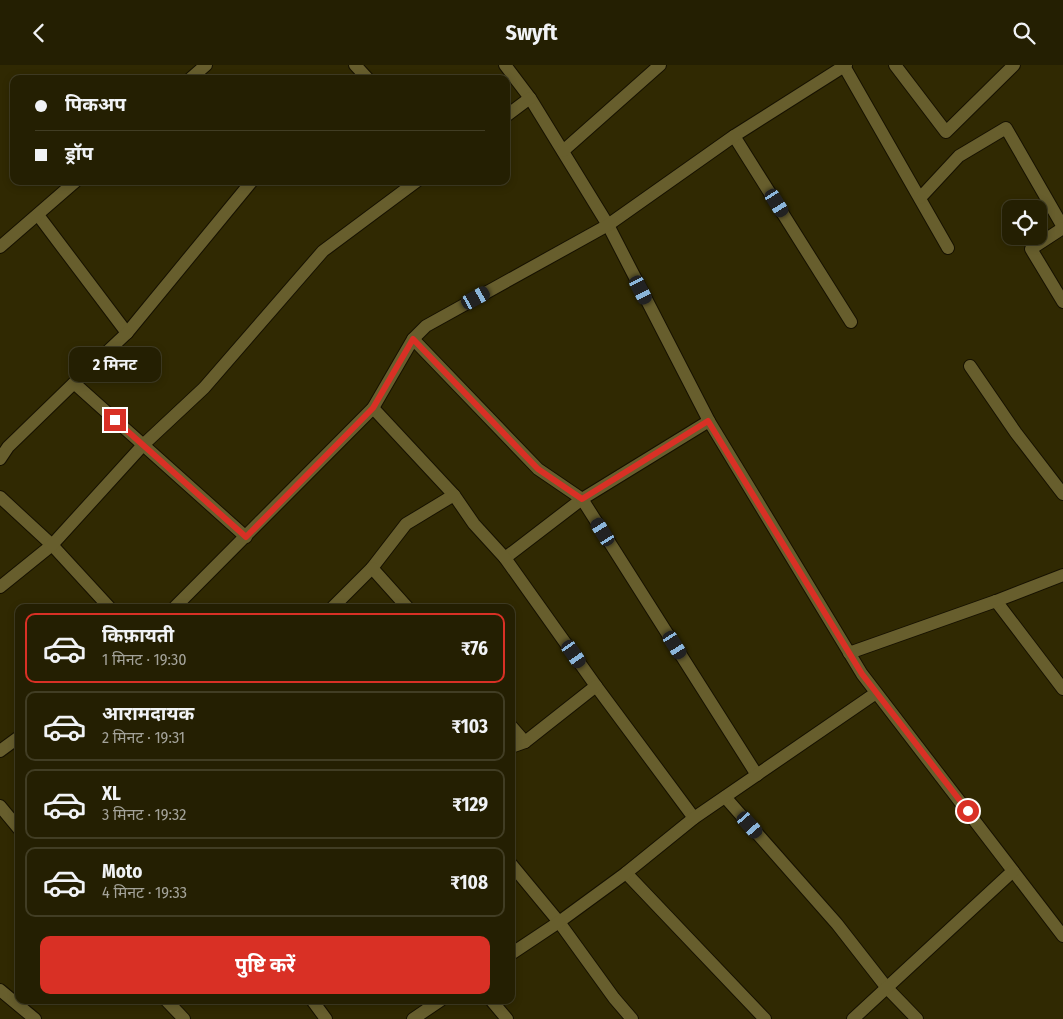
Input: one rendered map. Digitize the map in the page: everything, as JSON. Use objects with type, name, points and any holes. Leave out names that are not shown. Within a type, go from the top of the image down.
[{"type":"street","points":[[195,75],[206,65]]},
{"type":"street","points":[[355,65],[364,75]]},
{"type":"street","points":[[504,65],[530,98],[608,225],[708,421],[862,674],[1063,936]]},
{"type":"street","points":[[178,604],[373,408],[413,339],[426,326],[608,225],[734,136],[845,65],[948,248]]},
{"type":"street","points":[[895,65],[946,132],[1014,65]]},
{"type":"street","points":[[563,151],[656,66]]},
{"type":"street","points":[[510,113],[530,98]]},
{"type":"street","points":[[920,197],[959,156],[1006,128],[1063,227],[1031,249],[1063,302]]},
{"type":"street","points":[[734,136],[851,322]]},
{"type":"street","points":[[0,247],[72,185]]},
{"type":"street","points":[[0,459],[8,447],[127,333],[249,185]]},
{"type":"street","points":[[0,587],[52,545],[143,445],[204,388],[323,251],[412,185]]},
{"type":"street","points":[[38,215],[127,333]]},
{"type":"street","points":[[413,339],[538,469],[582,499],[757,775]]},
{"type":"street","points":[[970,365],[1016,433],[1063,494]]},
{"type":"street","points":[[74,383],[246,537]]},
{"type":"street","points":[[373,408],[454,495],[474,525],[505,558],[596,686],[694,818]]},
{"type":"street","points":[[505,558],[582,499],[708,421]]},
{"type":"street","points":[[336,604],[372,568],[406,524],[454,495]]},
{"type":"street","points":[[0,497],[52,545],[106,604]]},
{"type":"street","points":[[372,568],[404,604]]},
{"type":"street","points":[[849,653],[1063,575]]},
{"type":"street","points":[[996,601],[1063,689]]},
{"type":"street","points":[[515,746],[526,742],[596,686]]},
{"type":"street","points":[[515,950],[559,923],[626,873],[694,818],[876,693]]},
{"type":"street","points":[[515,730],[526,742]]},
{"type":"street","points":[[0,751],[15,740]]},
{"type":"street","points":[[725,797],[837,923],[887,987],[917,1019]]},
{"type":"street","points":[[0,806],[15,824]]},
{"type":"street","points":[[515,869],[632,1019]]},
{"type":"street","points":[[854,1019],[1013,871]]},
{"type":"street","points":[[626,873],[765,1019]]},
{"type":"street","points":[[0,990],[15,1002]]},
{"type":"street","points":[[17,1004],[36,1019]]},
{"type":"street","points":[[170,1004],[184,1019]]},
{"type":"street","points":[[314,1004],[322,1018]]},
{"type":"street","points":[[413,1019],[435,1004]]},
{"type":"street","points":[[494,1004],[507,1019]]},
{"type":"route","points":[[115,420],[246,537],[373,408],[413,339],[538,469],[582,499],[708,421],[862,674],[968,811]]}]
